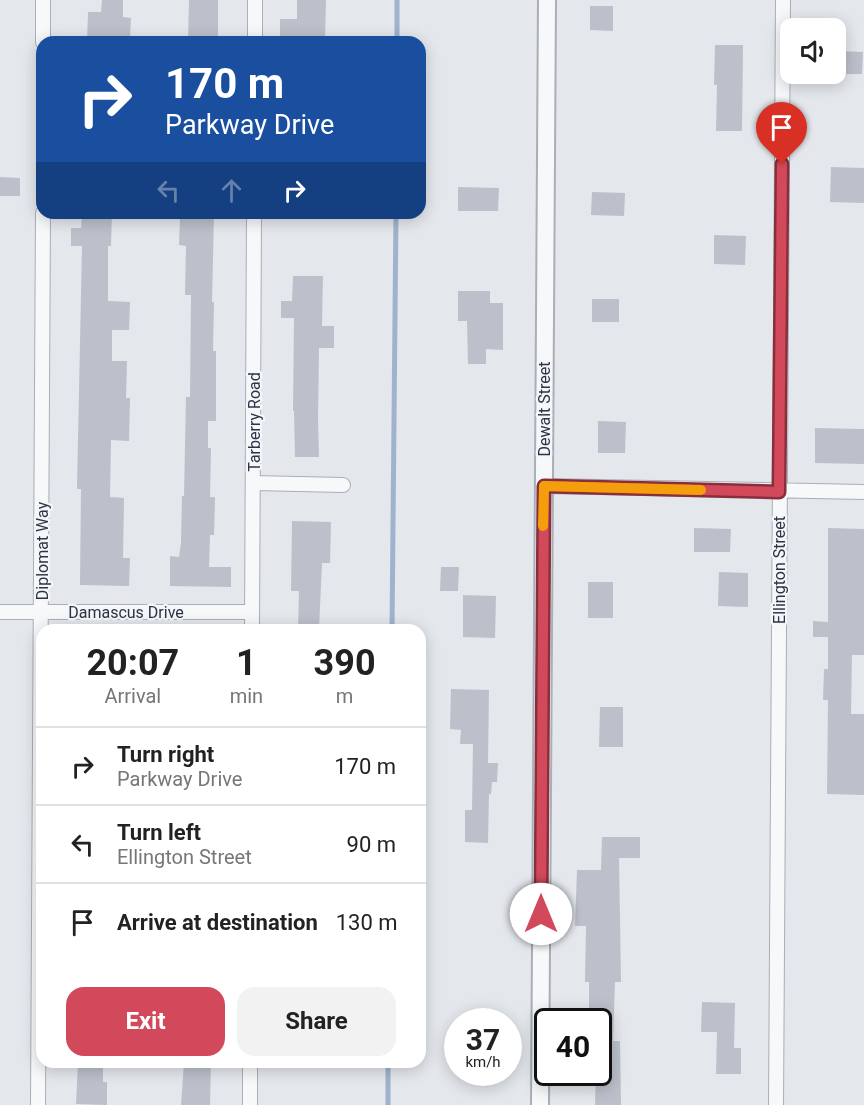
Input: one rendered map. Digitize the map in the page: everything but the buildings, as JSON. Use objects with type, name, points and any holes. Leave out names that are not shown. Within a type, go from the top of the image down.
[{"type":"street","points":[[43,0],[43,36]]},
{"type":"street","points":[[255,0],[255,36]]},
{"type":"street","name":"Dewalt Street","points":[[540,1105],[547,0]]},
{"type":"street","name":"Ellington Street","points":[[777,1105],[783,0]]},
{"type":"street","name":"Diplomat Way","points":[[42,624],[43,219]]},
{"type":"street","name":"Tarberry Road","points":[[252,624],[254,219]]},
{"type":"street","points":[[253,483],[344,485]]},
{"type":"street","points":[[544,486],[864,492]]},
{"type":"street","name":"Damascus Drive","points":[[0,612],[252,612]]},
{"type":"street","name":"Diplomat Way","points":[[38,1068],[38,1105]]},
{"type":"street","points":[[250,1068],[250,1105]]},
{"type":"waterway","points":[[397,0],[397,36]]},
{"type":"waterway","points":[[392,624],[396,219]]},
{"type":"waterway","points":[[388,1068],[388,1105]]},
{"type":"slow traffic","points":[[543,526],[544,486],[701,490]]},
{"type":"route","points":[[541,914],[544,486],[779,492],[782,164]]}]
